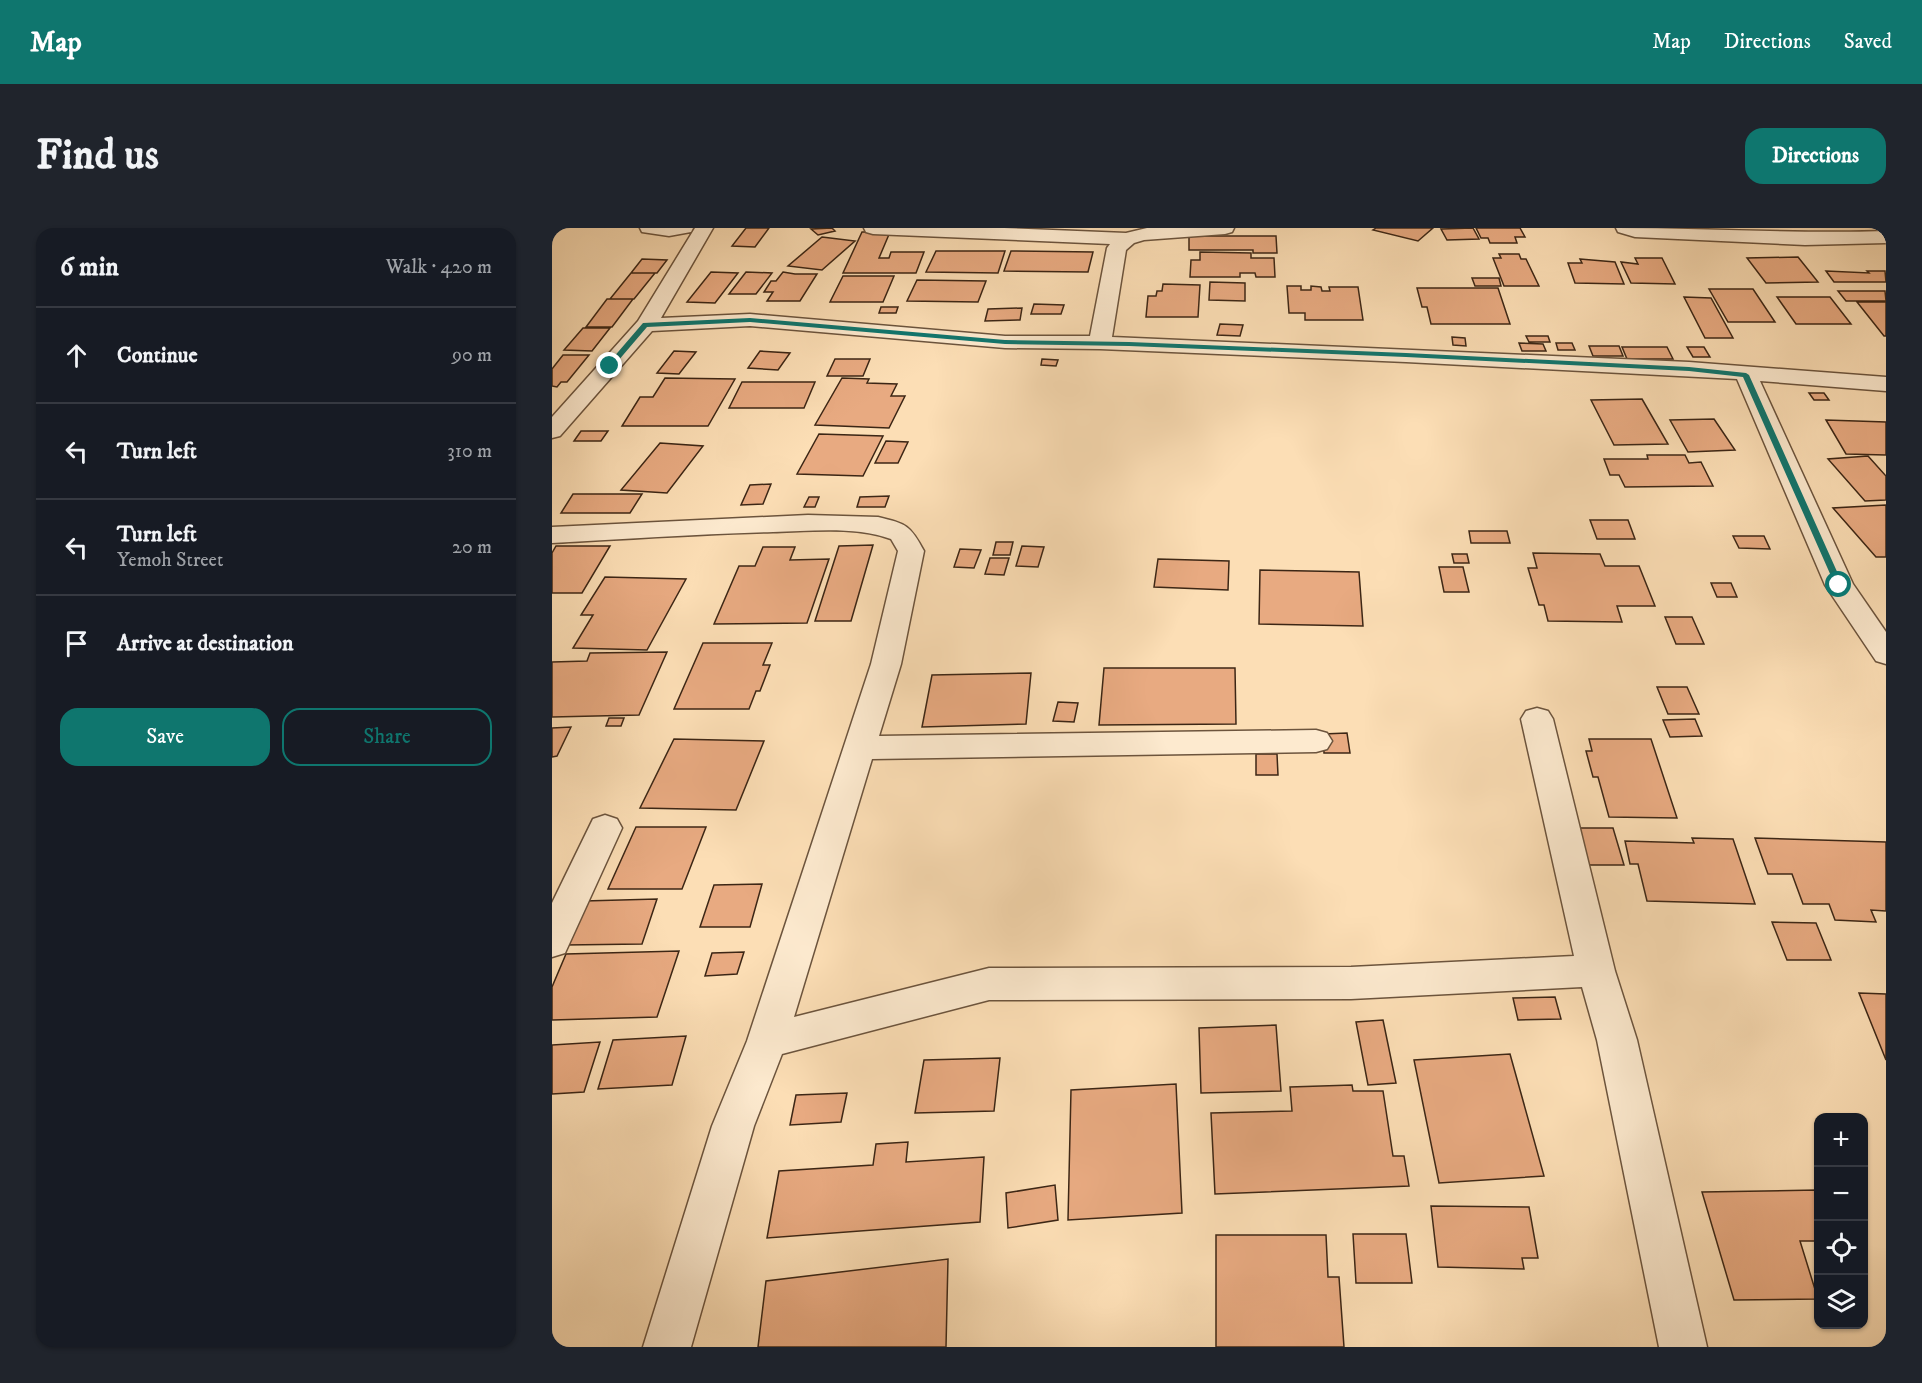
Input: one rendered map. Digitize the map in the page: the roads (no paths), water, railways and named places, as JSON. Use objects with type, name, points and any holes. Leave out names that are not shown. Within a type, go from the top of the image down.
[{"type":"street","points":[[649,228],[669,230],[684,228]]},
{"type":"street","points":[[552,431],[646,325],[687,260],[704,228]]},
{"type":"street","points":[[873,228],[1127,239],[1142,234],[1225,228]]},
{"type":"street","points":[[1625,228],[1635,231],[1805,239],[1886,237]]},
{"type":"street","points":[[1100,343],[1117,248],[1127,239]]},
{"type":"street","points":[[646,325],[750,320],[1005,342],[1100,343],[1406,355],[1689,369],[1886,384]]},
{"type":"street","points":[[1746,375],[1839,585],[1886,654]]},
{"type":"street","points":[[552,535],[808,523],[878,525],[902,534],[911,551],[897,621],[860,748],[767,1041],[733,1126],[667,1347]]},
{"type":"street","points":[[1538,719],[1596,971],[1617,1040],[1683,1347]]},
{"type":"street","points":[[860,748],[1316,741]]},
{"type":"street","points":[[552,942],[605,828]]},
{"type":"street","points":[[767,1041],[989,984],[1352,983],[1596,971]]}]
